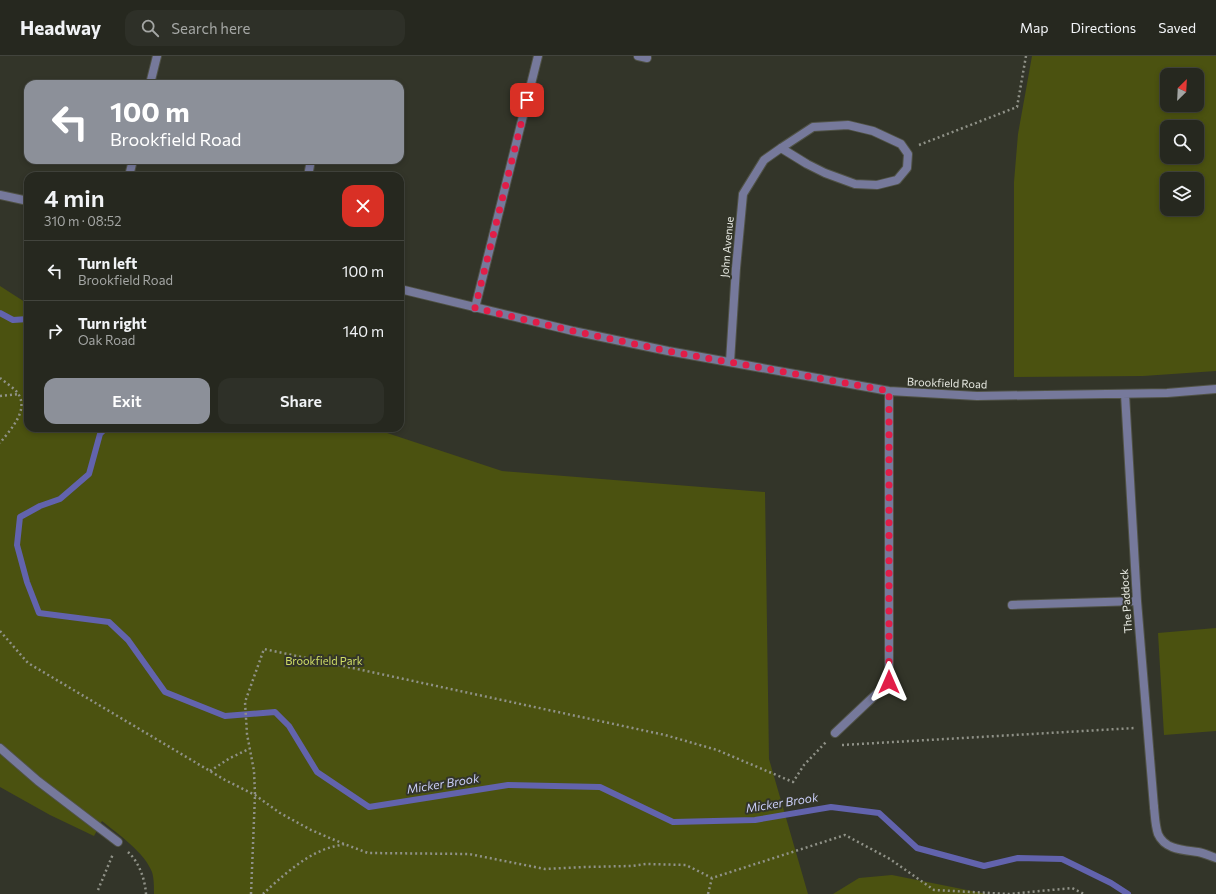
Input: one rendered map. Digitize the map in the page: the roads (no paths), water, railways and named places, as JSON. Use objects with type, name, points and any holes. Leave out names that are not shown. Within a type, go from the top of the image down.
[{"type":"street","points":[[151,80],[157,56]]},
{"type":"street","points":[[475,308],[538,56]]},
{"type":"street","name":"John Avenue","points":[[730,362],[736,268],[743,194],[764,160],[781,148],[813,127],[848,125],[873,131],[901,144],[908,154],[907,168],[897,180],[877,185],[855,184],[825,173],[781,148]]},
{"type":"street","points":[[0,195],[24,200]]},
{"type":"street","name":"Brookfield Road","points":[[404,290],[573,331],[668,351],[889,391],[977,396],[1167,393],[1216,389]]},
{"type":"street","points":[[834,733],[889,682],[889,391]]},
{"type":"street","name":"The Paddock","points":[[1125,394],[1137,601],[1155,823],[1158,834],[1164,842],[1177,850],[1200,852],[1216,858]]},
{"type":"street","points":[[1012,605],[1137,601]]},
{"type":"street","points":[[0,748],[38,781],[118,842]]},
{"type":"waterway","name":"Micker Brook","points":[[0,313],[13,320],[24,319]]},
{"type":"waterway","name":"Micker Brook","points":[[102,432],[100,434],[89,474],[60,499],[40,506],[20,517],[17,545],[27,582],[39,613],[109,622],[128,640],[165,692],[225,716],[275,712],[289,726],[317,772],[369,807],[508,785],[600,787],[673,822],[755,820],[831,807],[879,813],[917,848],[984,866],[1018,858],[1062,859],[1111,883],[1128,894]]},
{"type":"park label","name":"Brookfield Park","points":[[324,661]]}]
